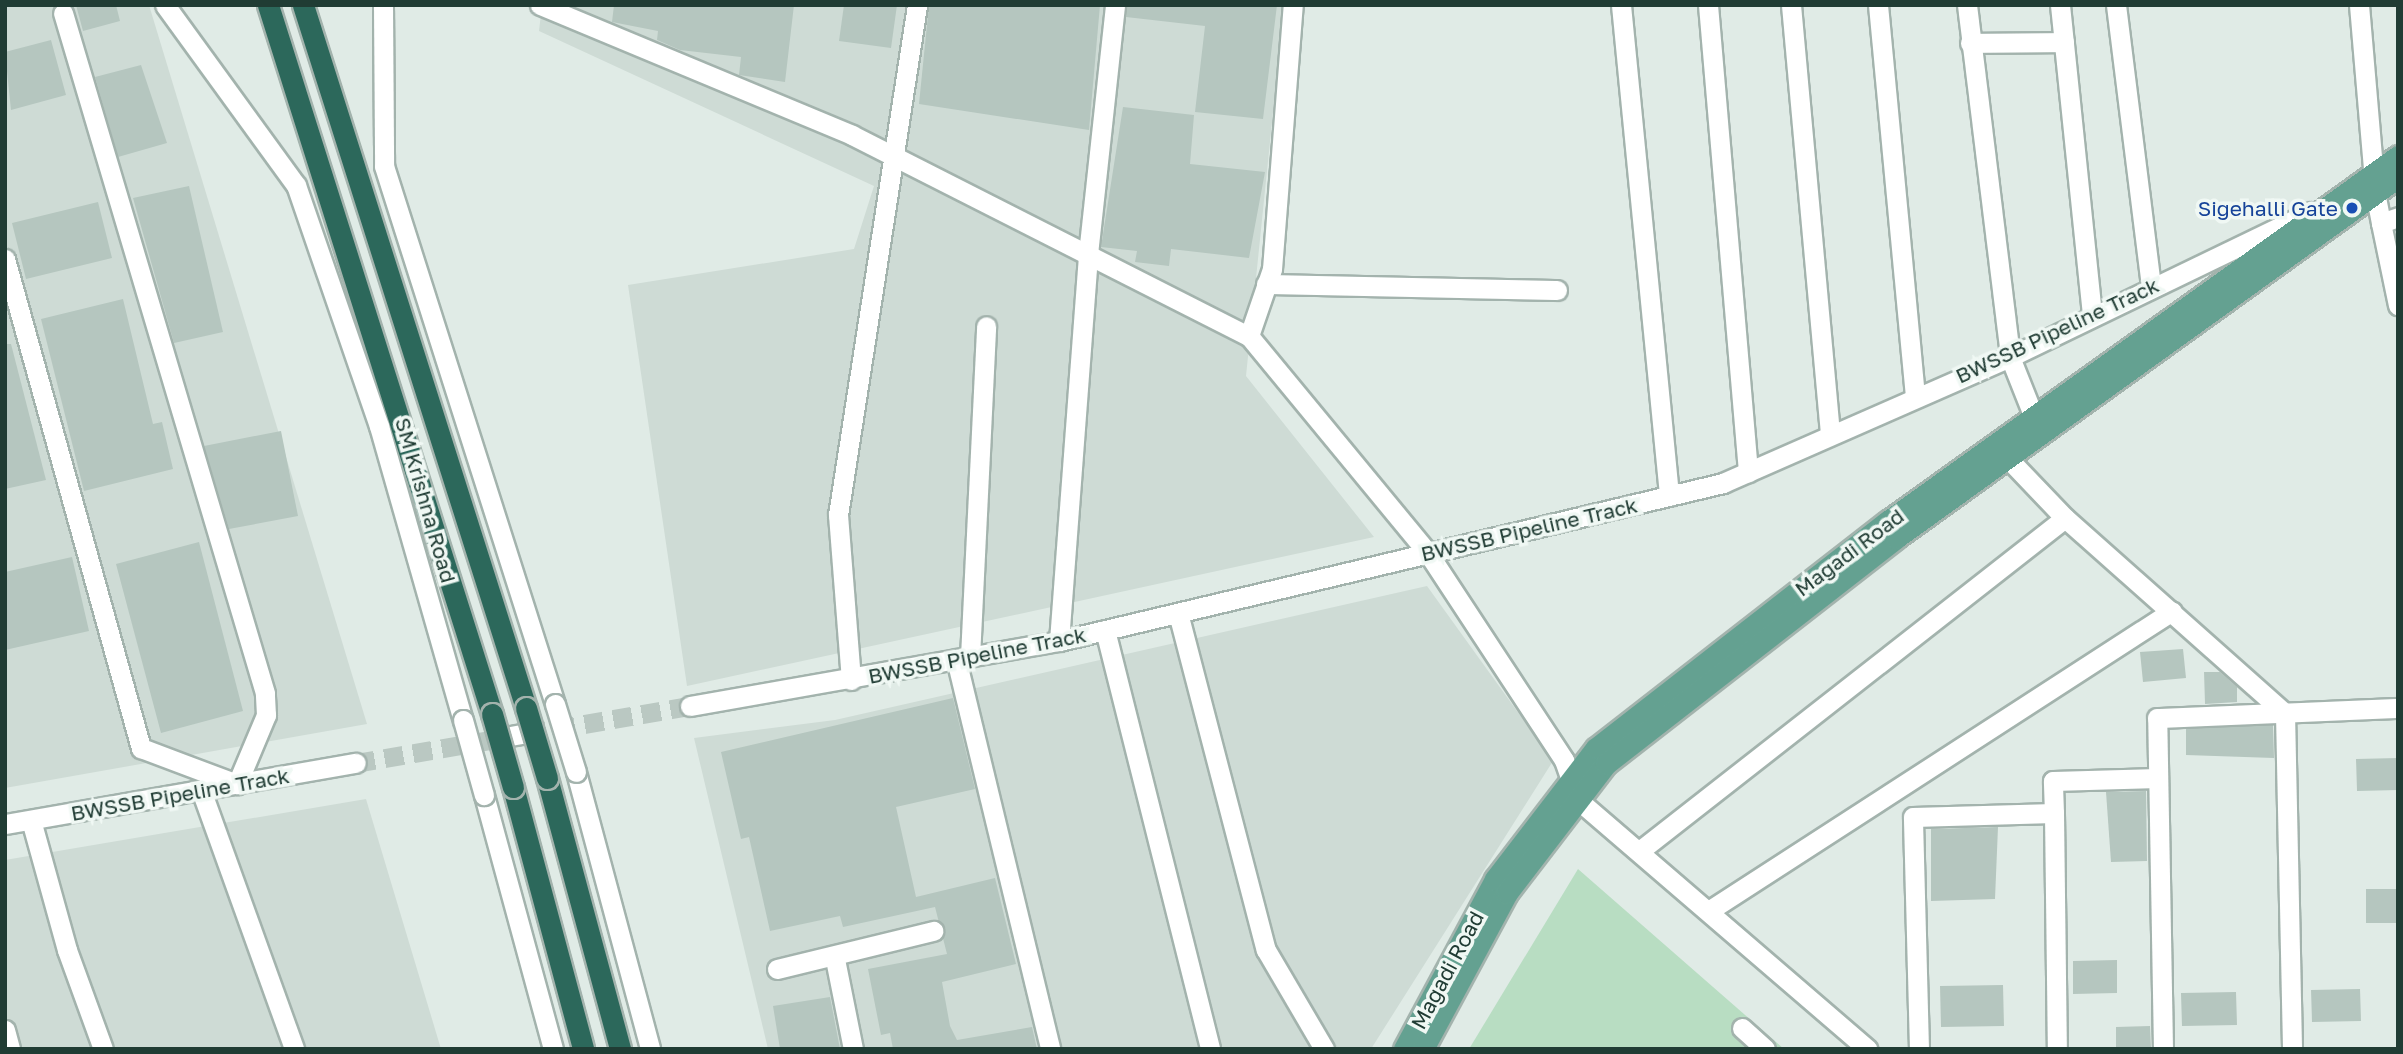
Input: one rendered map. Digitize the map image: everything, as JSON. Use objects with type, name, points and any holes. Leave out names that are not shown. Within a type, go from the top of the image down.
[{"type":"highway","name":"SM Krishna Road","points":[[268,5],[492,714],[583,1049]]},
{"type":"highway","name":"SM Krishna Road","points":[[303,5],[526,708],[620,1049]]},
{"type":"main road","name":"Magadi Road","points":[[2036,425],[2373,183],[2398,156]]},
{"type":"main road","name":"Magadi Road","points":[[1404,1049],[1495,879],[1575,791],[2001,452],[2321,207],[2373,183],[2398,179]]},
{"type":"main road","name":"Magadi Road","points":[[1423,1049],[1507,893],[1575,791]]},
{"type":"street","name":"SM Krishna Road","points":[[165,5],[296,185],[379,426],[553,1049]]},
{"type":"street","points":[[383,5],[384,166],[576,772],[650,1049]]},
{"type":"street","points":[[540,5],[852,135],[896,162],[1249,335],[1428,553],[1564,760],[1575,791],[1868,1049]]},
{"type":"street","points":[[850,680],[838,515],[896,162],[917,5]]},
{"type":"street","points":[[1059,641],[1088,254],[1115,5]]},
{"type":"street","points":[[1249,335],[1266,284],[1293,5]]},
{"type":"street","points":[[1621,5],[1670,496]]},
{"type":"street","points":[[1708,5],[1748,472]]},
{"type":"street","points":[[1791,5],[1830,434]]},
{"type":"street","points":[[1878,5],[1915,394]]},
{"type":"street","points":[[1967,5],[2010,357],[2036,425]]},
{"type":"street","points":[[2060,5],[2092,313]]},
{"type":"street","points":[[2116,5],[2151,286]]},
{"type":"street","points":[[2359,5],[2373,183],[2389,220],[2398,304]]},
{"type":"street","points":[[5,259],[141,748],[237,784],[266,715],[265,693],[63,13]]},
{"type":"street","points":[[1970,44],[2064,42]]},
{"type":"street","name":"BWSSB Pipeline Track","points":[[690,706],[850,680],[1059,641],[1670,496],[1748,472],[1915,394],[2010,357],[2092,313],[2321,207]]},
{"type":"street","points":[[1266,284],[1557,290]]},
{"type":"street","points":[[986,326],[963,658],[1050,1049]]},
{"type":"street","points":[[2001,452],[2065,518],[2285,713],[2292,1049]]},
{"type":"street","points":[[1642,849],[2065,518]]},
{"type":"street","points":[[1710,910],[2172,611]]},
{"type":"street","points":[[1178,613],[1266,950],[1324,1049]]},
{"type":"street","points":[[1105,630],[1210,1049]]},
{"type":"street","points":[[2163,1049],[2157,718],[2398,708]]},
{"type":"street","points":[[499,738],[533,732]]},
{"type":"street","name":"BWSSB Pipeline Track","points":[[5,824],[356,763]]},
{"type":"street","points":[[2057,1049],[2053,781],[2158,778]]},
{"type":"street","points":[[201,790],[294,1049]]},
{"type":"street","points":[[1919,1049],[1913,817],[2054,813]]},
{"type":"street","points":[[31,820],[67,950],[103,1049]]},
{"type":"street","points":[[777,970],[835,959],[933,931]]},
{"type":"street","points":[[835,959],[853,1049]]},
{"type":"street","points":[[1742,1028],[1765,1049]]},
{"type":"street","points":[[5,1030],[10,1049]]},
{"type":"shaded area","points":[[5,5],[149,5],[367,724],[5,788]]},
{"type":"shaded area","points":[[542,5],[1284,5],[1246,376],[1374,537],[687,686],[628,285],[854,249],[874,186],[539,31]]},
{"type":"shaded area","points":[[1427,586],[1553,761],[1371,1049],[768,1049],[694,738],[835,720]]},
{"type":"shaded area","points":[[366,799],[441,1049],[5,1049],[5,860]]},
{"type":"green space","points":[[1578,869],[1784,1049],[1469,1049]]},
{"type":"building","points":[[76,5],[116,5],[120,21],[83,31]]},
{"type":"building","points":[[614,5],[794,5],[785,82],[739,75],[741,57],[680,50],[657,40],[658,31],[612,22]]},
{"type":"building","points":[[844,5],[897,5],[891,48],[839,41]]},
{"type":"building","points":[[929,5],[1100,5],[1089,130],[919,104]]},
{"type":"building","points":[[1127,5],[1277,5],[1263,119],[1195,112],[1205,26],[1126,17]]},
{"type":"building","points":[[51,40],[66,95],[11,110],[5,52]]},
{"type":"building","points":[[141,65],[167,143],[118,157],[95,77]]},
{"type":"building","points":[[1123,107],[1194,115],[1190,164],[1265,172],[1249,258],[1171,249],[1169,266],[1135,262],[1137,251],[1101,247]]},
{"type":"building","points":[[189,186],[223,332],[174,343],[133,198]]},
{"type":"building","points":[[98,202],[112,258],[26,279],[12,223]]},
{"type":"building","points":[[123,299],[153,424],[162,422],[173,469],[84,491],[41,319]]},
{"type":"building","points":[[5,344],[11,344],[46,480],[5,489]]},
{"type":"building","points":[[281,431],[298,516],[229,529],[204,446]]},
{"type":"building","points":[[199,542],[243,711],[161,733],[116,564]]},
{"type":"building","points":[[72,557],[89,631],[5,650],[5,572]]},
{"type":"building","points":[[2183,649],[2186,678],[2143,682],[2140,652]]},
{"type":"building","points":[[2204,672],[2220,672],[2237,687],[2237,702],[2205,704]]},
{"type":"building","points":[[953,698],[975,789],[896,807],[916,897],[995,878],[1016,964],[942,982],[950,1026],[957,1040],[1032,1027],[1037,1049],[893,1049],[890,1033],[881,1035],[868,969],[947,954],[935,907],[843,927],[840,916],[770,931],[749,837],[741,839],[721,752]]},
{"type":"building","points":[[2273,725],[2274,758],[2186,755],[2186,729]]},
{"type":"building","points":[[2398,758],[2398,790],[2357,791],[2356,759]]},
{"type":"building","points":[[2146,791],[2147,861],[2111,862],[2106,792]]},
{"type":"building","points":[[1998,827],[1995,899],[1931,901],[1931,829]]},
{"type":"building","points":[[2366,889],[2398,889],[2398,923],[2366,923]]},
{"type":"building","points":[[2117,960],[2117,993],[2073,994],[2073,961]]},
{"type":"building","points":[[2003,985],[2004,1026],[1941,1027],[1940,986]]},
{"type":"building","points":[[2360,989],[2361,1021],[2312,1022],[2311,990]]},
{"type":"building","points":[[2236,992],[2237,1025],[2182,1026],[2181,993]]},
{"type":"building","points":[[830,997],[840,1049],[780,1049],[773,1006]]},
{"type":"building","points":[[2150,1026],[2151,1049],[2116,1049],[2116,1027]]},
{"type":"tunnel","points":[[356,763],[690,706]]},
{"type":"place","name":"Sigehalli Gate","points":[[2352,208]]}]
